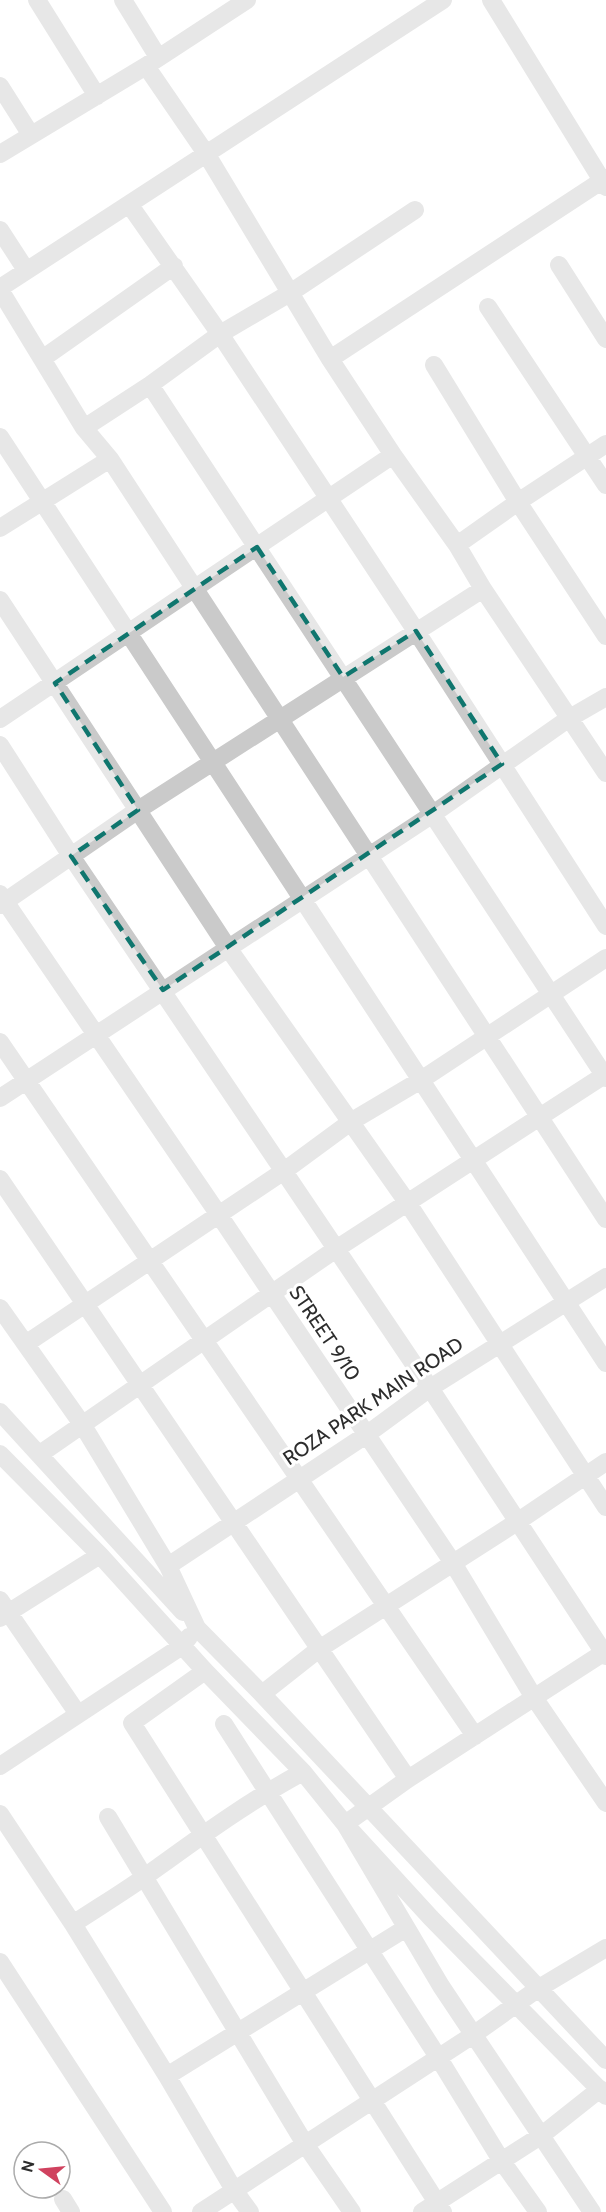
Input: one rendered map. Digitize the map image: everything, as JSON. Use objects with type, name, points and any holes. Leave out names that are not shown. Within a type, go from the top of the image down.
[{"type":"street","points":[[37,0],[97,96]]},
{"type":"street","points":[[123,0],[152,62],[330,359],[393,455],[457,545],[483,589],[606,773]]},
{"type":"street","points":[[0,154],[152,62],[248,0]]},
{"type":"street","points":[[443,0],[0,289],[84,428],[110,459],[606,1219]]},
{"type":"street","points":[[330,359],[605,182],[491,0]]},
{"type":"street","points":[[0,86],[31,135]]},
{"type":"street","points":[[129,204],[220,333],[606,926]]},
{"type":"street","points":[[84,428],[150,385],[220,333],[290,293],[415,210]]},
{"type":"street","points":[[0,230],[26,270]]},
{"type":"street","points":[[559,265],[606,339]]},
{"type":"street","points":[[42,359],[174,266]]},
{"type":"street","points":[[488,307],[606,484]]},
{"type":"street","points":[[434,365],[518,502],[606,636]]},
{"type":"street","points":[[40,1454],[407,1202],[606,1076],[150,385]]},
{"type":"street","points":[[0,437],[606,1363]]},
{"type":"street","points":[[457,545],[606,444]]},
{"type":"street","points":[[0,719],[393,455]]},
{"type":"street","points":[[0,528],[110,459]]},
{"type":"street","points":[[2,900],[279,718],[483,589]]},
{"type":"street","points":[[0,600],[228,948],[407,1202],[606,1507]]},
{"type":"street","points":[[0,1098],[433,814],[568,719],[606,697]]},
{"type":"street","points":[[0,745],[71,856],[430,1388],[605,1653],[533,1696],[345,1824]]},
{"type":"street","name":"STREET 9/10","points":[[2,900],[96,1034],[453,1563],[533,1696],[606,1803]]},
{"type":"street","points":[[27,1343],[284,1171],[352,1121],[421,1080],[606,958]]},
{"type":"street","points":[[0,1042],[475,1736]]},
{"type":"street","points":[[0,1179],[408,1779]]},
{"type":"street","name":"ROZA PARK MAIN ROAD","points":[[168,1566],[366,1435],[430,1388],[606,1277]]},
{"type":"street","points":[[0,1308],[27,1343],[82,1424],[168,1566],[197,1628]]},
{"type":"street","points":[[0,1412],[197,1628],[369,1807],[606,2060]]},
{"type":"street","points":[[0,1454],[100,1555],[205,1671],[303,1772],[345,1824],[431,1918],[603,2093],[501,2160],[434,2209],[372,2100],[132,1723],[205,1671]]},
{"type":"street","points":[[262,1694],[319,1649],[606,1462]]},
{"type":"street","points":[[78,1714],[3,1610],[100,1555]]},
{"type":"street","points":[[2,1761],[182,1646],[197,1628]]},
{"type":"street","points":[[224,1724],[438,2057],[501,2160],[538,2212]]},
{"type":"street","points":[[73,1924],[144,1877],[204,1833],[267,1792],[303,1772]]},
{"type":"street","points":[[0,1814],[73,1924],[249,2212]]},
{"type":"street","points":[[108,1817],[305,2144],[352,2212]]},
{"type":"street","points":[[345,1824],[473,2035],[592,2212]]},
{"type":"street","points":[[167,2076],[406,1928]]},
{"type":"street","points":[[201,2212],[473,2035],[539,1988],[606,1949]]},
{"type":"street","points":[[0,1962],[163,2212]]},
{"type":"highlighted area","points":[[257,547],[343,677],[416,631],[502,764],[163,990],[71,856],[138,810],[55,683]]}]
